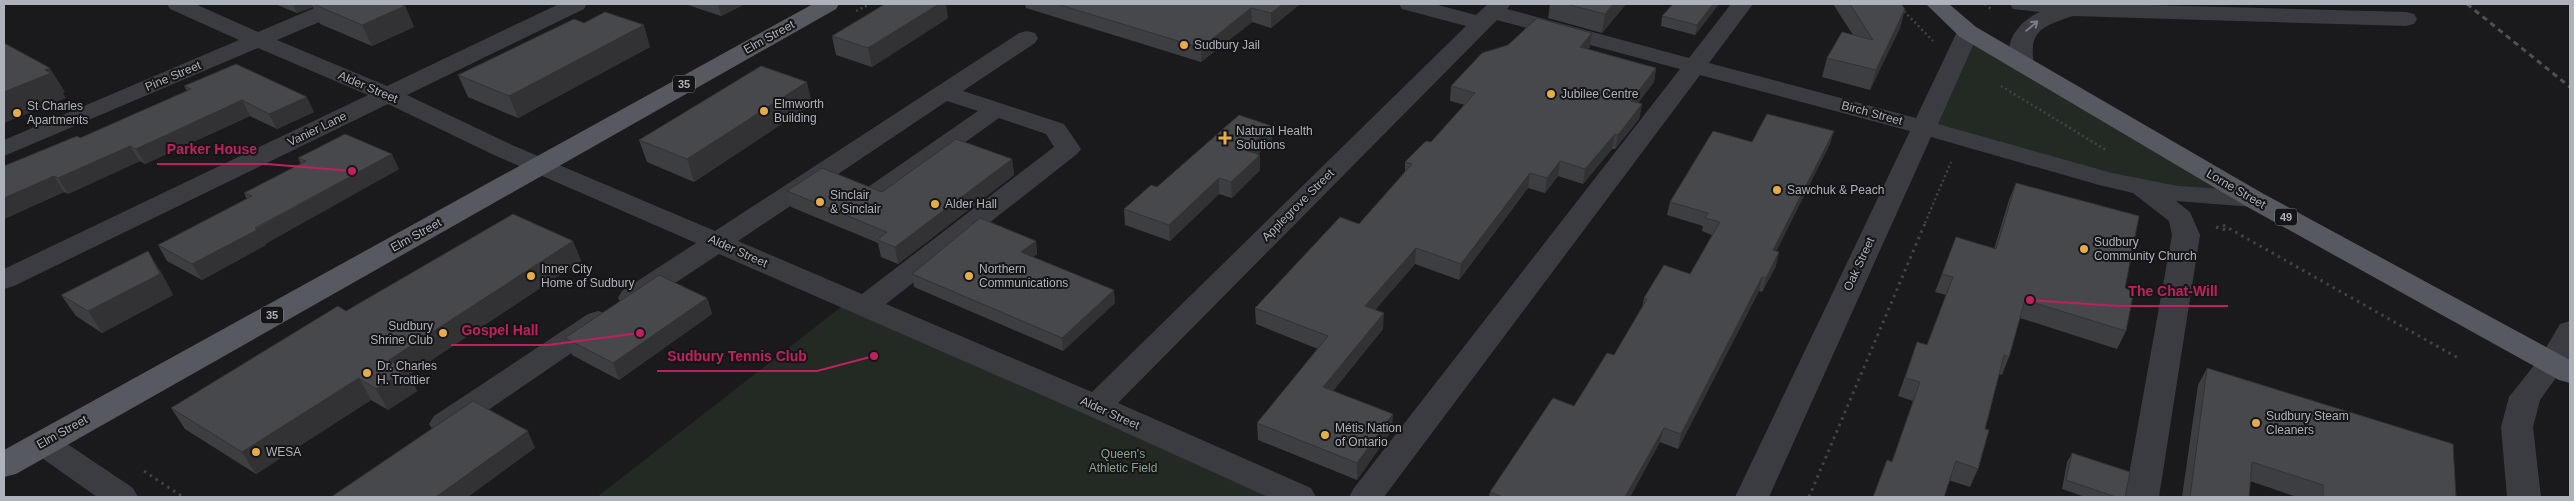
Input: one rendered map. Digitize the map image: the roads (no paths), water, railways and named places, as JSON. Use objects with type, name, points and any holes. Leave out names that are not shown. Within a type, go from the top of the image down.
[{"type":"main road","name":"Elm Street","points":[[4,465],[828,4]]},
{"type":"main road","name":"Lorne Street","points":[[1937,4],[1968,32],[2253,199],[2564,367]]},
{"type":"street","name":"Alder Street","points":[[178,4],[388,95],[503,150],[1096,406],[1299,497]]},
{"type":"street","name":"Pine Street","points":[[4,149],[342,4]]},
{"type":"street","name":"Vanier Lane","points":[[4,280],[576,4]]},
{"type":"street","name":"Birch Street","points":[[1410,4],[1491,13],[1696,66],[2139,186],[2178,194],[2253,199]]},
{"type":"street","points":[[1366,497],[1742,4]]},
{"type":"street","points":[[2022,4],[2071,9],[2406,19]]},
{"type":"street","points":[[2023,65],[2019,50],[2023,36],[2031,24],[2071,9]]},
{"type":"street","name":"Applegrove Street","points":[[1096,406],[1491,13]]},
{"type":"street","name":"Oak Street","points":[[1752,497],[1922,127],[1968,32]]},
{"type":"street","points":[[426,436],[716,242],[1027,38]]},
{"type":"street","points":[[864,307],[1068,149],[1055,129],[944,92]]},
{"type":"street","points":[[877,193],[997,109]]},
{"type":"street","points":[[2139,186],[2181,218],[2186,236],[2142,497]]},
{"type":"street","points":[[2524,497],[2517,427],[2525,397],[2564,367],[2570,331]]},
{"type":"street","points":[[43,443],[121,497]]},
{"type":"railway","points":[[2467,4],[2570,87]]},
{"type":"place","name":"Sudbury Jail","points":[[1184,45]]},
{"type":"place","name":"Jubilee Centre","points":[[1551,94]]},
{"type":"place","name":"Elmworth Building","points":[[764,111]]},
{"type":"place","name":"St Charles Apartments","points":[[17,113]]},
{"type":"place","name":"Natural Health Solutions","points":[[1225,138]]},
{"type":"place","name":"Parker House","points":[[352,171]]},
{"type":"place","name":"Sawchuk & Peach","points":[[1777,190]]},
{"type":"place","name":"Sinclair & Sinclair","points":[[820,202]]},
{"type":"place","name":"Alder Hall","points":[[935,204]]},
{"type":"place","name":"Sudbury Community Church","points":[[2084,249]]},
{"type":"place","name":"Inner City Home of Sudbury","points":[[531,276]]},
{"type":"place","name":"Northern Communications","points":[[969,276]]},
{"type":"place","name":"The Chat-Will","points":[[2030,300]]},
{"type":"place","name":"Sudbury Shrine Club","points":[[443,333]]},
{"type":"place","name":"Gospel Hall","points":[[640,333]]},
{"type":"place","name":"Sudbury Tennis Club","points":[[874,356]]},
{"type":"place","name":"Dr. Charles H. Trottier","points":[[367,373]]},
{"type":"place","name":"Sudbury Steam Cleaners","points":[[2256,423]]},
{"type":"place","name":"Métis Nation of Ontario","points":[[1325,435]]},
{"type":"place","name":"WESA","points":[[256,452]]},
{"type":"park label","name":"Queen's Athletic Field","points":[[1123,461]]}]
